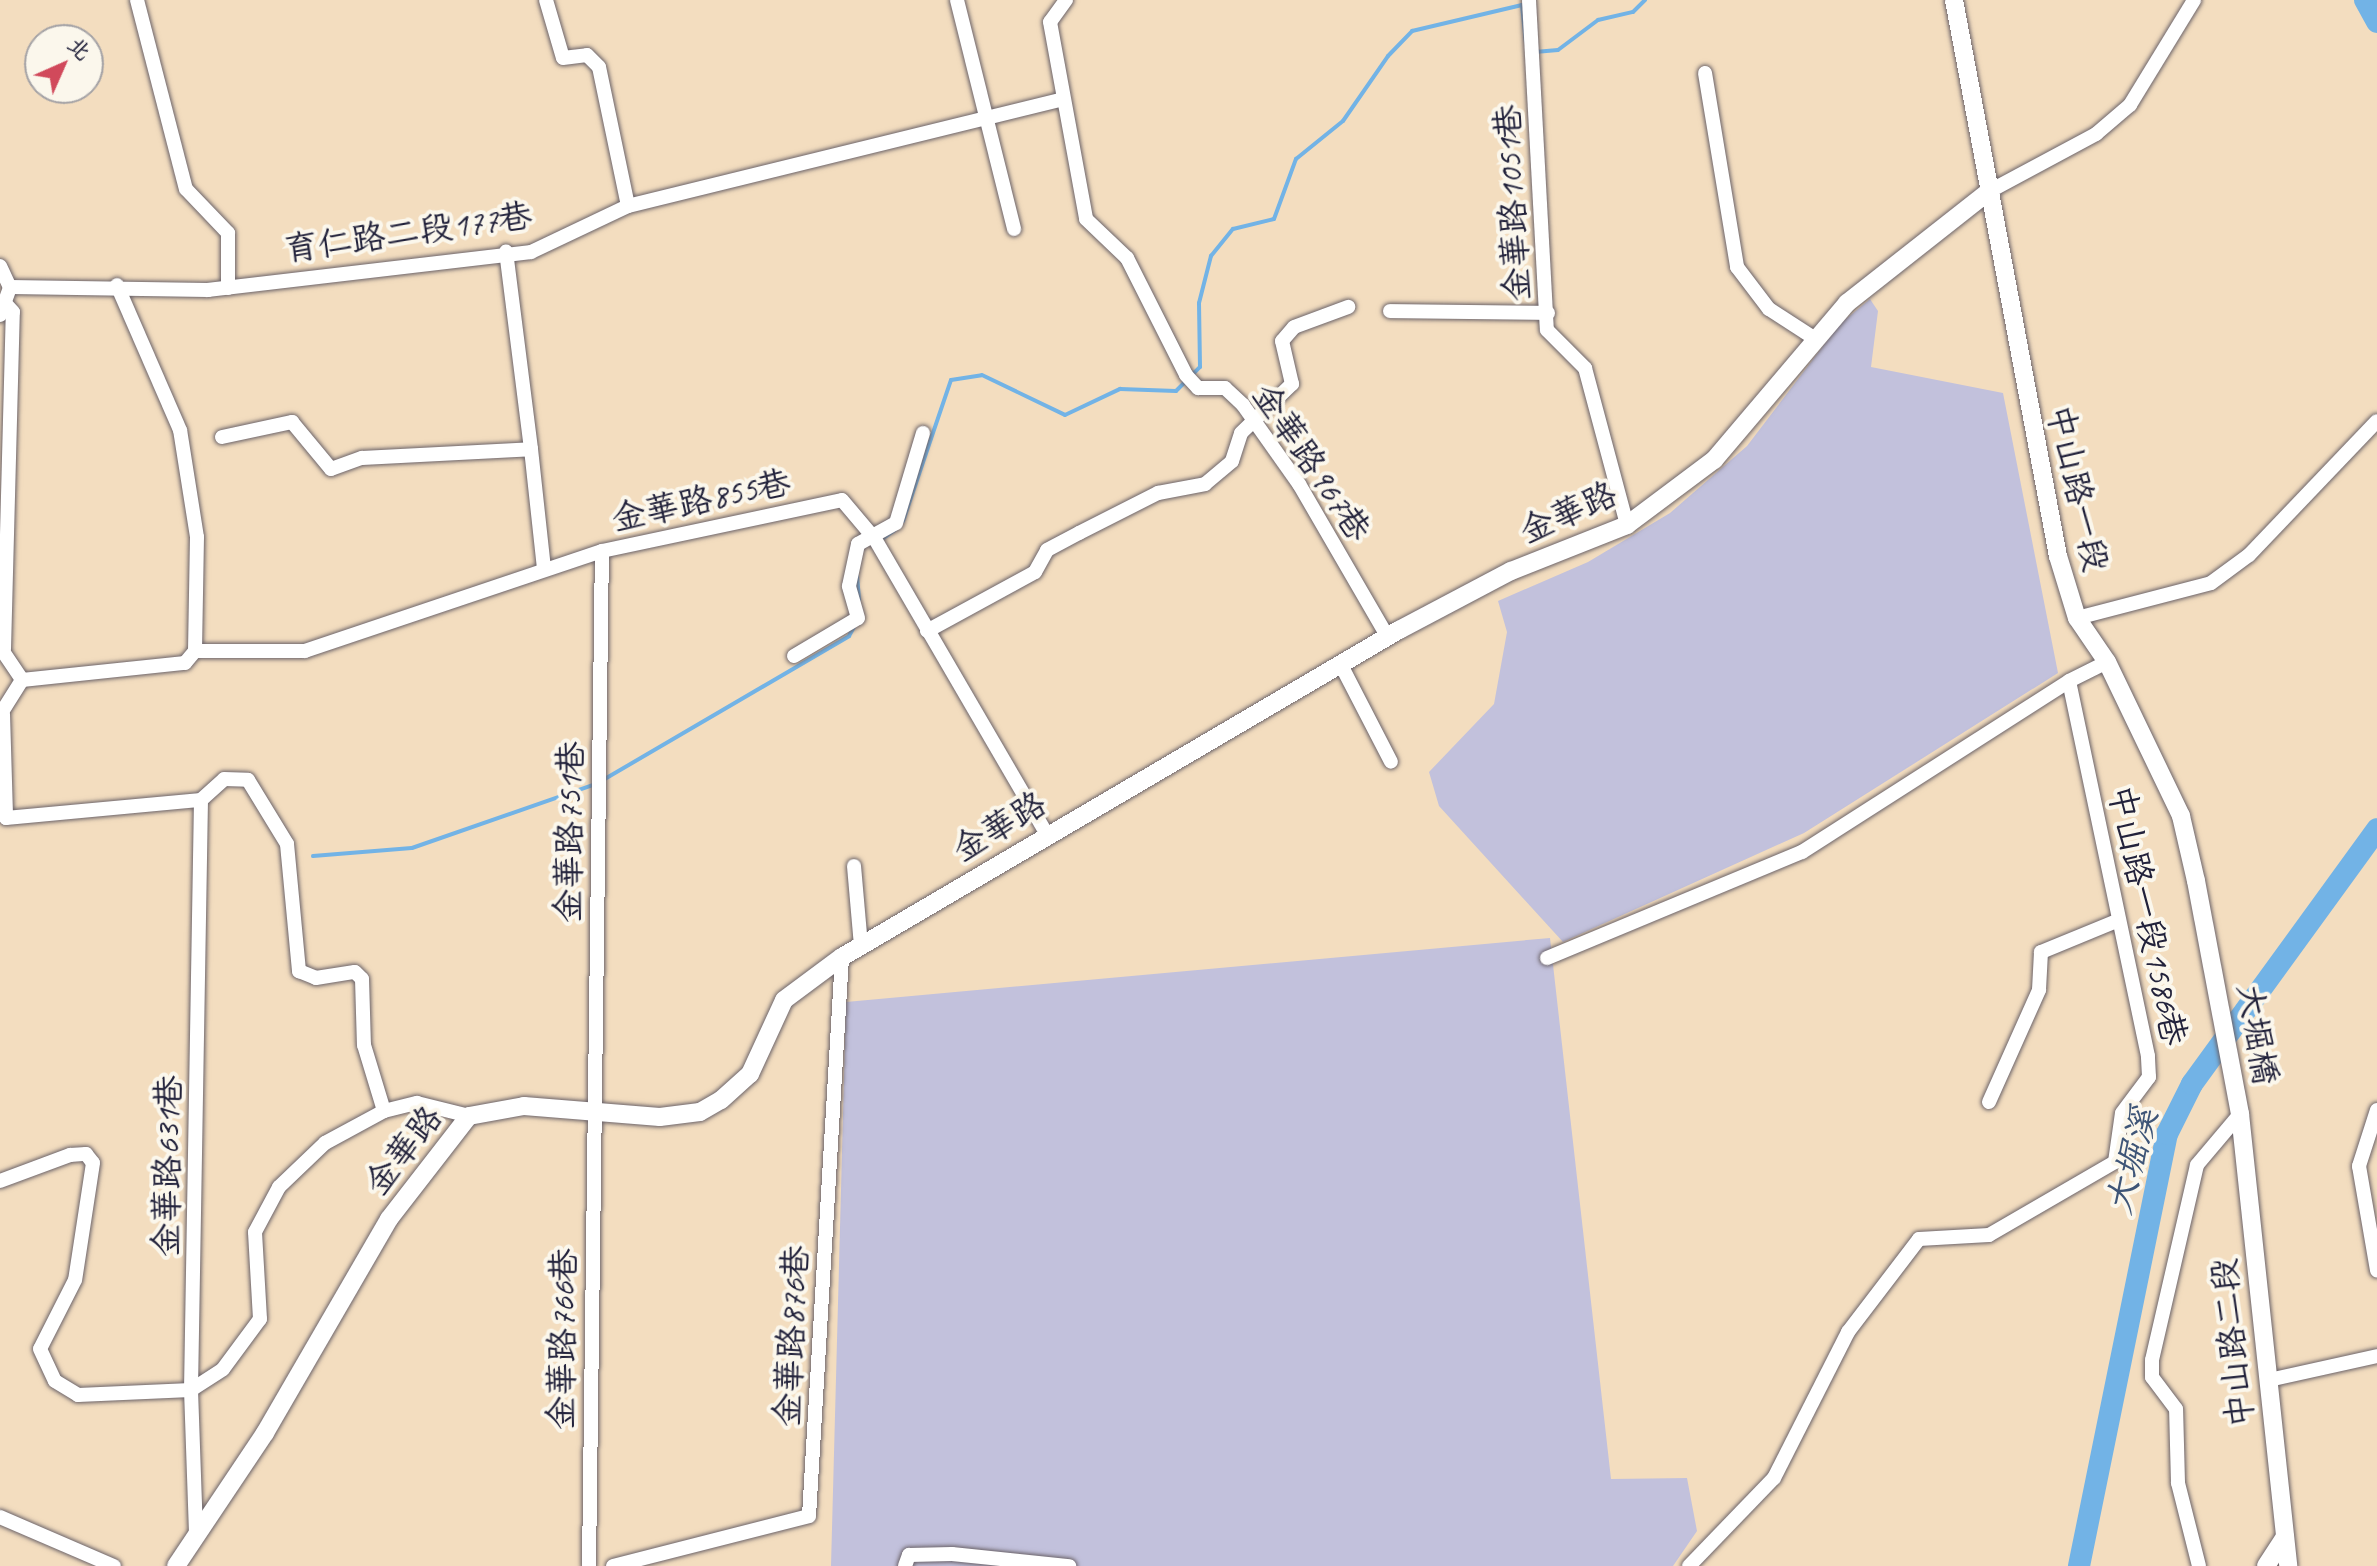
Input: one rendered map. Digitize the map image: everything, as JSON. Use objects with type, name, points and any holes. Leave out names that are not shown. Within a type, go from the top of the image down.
[{"type":"street","points":[[137,0],[186,189],[228,233],[228,288]]},
{"type":"street","points":[[546,0],[563,58],[587,55],[599,67],[628,206]]},
{"type":"street","points":[[957,0],[1014,229]]},
{"type":"street","name":"金華路967巷","points":[[1066,0],[1050,22],[1086,219],[1137,273],[1186,375],[1198,388],[1225,388],[1299,484],[1387,636]]},
{"type":"street","name":"金華路1051巷","points":[[1529,0],[1548,313],[1554,343],[1585,368],[1627,525]]},
{"type":"street","name":"中山路一段","points":[[1954,0],[2040,490],[2077,618],[2107,662],[2181,816],[2214,965]]},
{"type":"street","points":[[1988,192],[2096,134],[2130,105],[2194,0]]},
{"type":"street","points":[[1705,73],[1737,267],[1769,309],[1814,338]]},
{"type":"street","name":"育仁路二段177巷","points":[[10,287],[117,285],[228,288],[506,252],[531,252],[628,206],[1063,99]]},
{"type":"street","name":"金華路","points":[[176,1566],[265,1433],[389,1219],[469,1116],[524,1106],[660,1117],[700,1112],[721,1100],[750,1074],[784,1000],[842,957],[1387,636],[1511,571],[1627,525],[1714,460],[1814,338],[1988,192]]},
{"type":"street","points":[[506,252],[544,568]]},
{"type":"street","points":[[0,266],[10,287],[3,309],[13,312],[2,648],[22,680]]},
{"type":"street","points":[[22,680],[185,663],[195,651],[197,537],[180,430],[117,285]]},
{"type":"street","points":[[927,631],[1035,572],[1047,550],[1079,533],[1158,493],[1205,484],[1232,461],[1252,421],[1292,384],[1282,341],[1294,327],[1348,307]]},
{"type":"street","points":[[1390,311],[1548,313]]},
{"type":"street","points":[[2077,618],[2211,583],[2249,555],[2377,421]]},
{"type":"street","points":[[222,437],[292,422],[331,469],[362,458],[531,449]]},
{"type":"street","points":[[794,656],[858,618],[849,586],[858,544],[876,541],[896,523],[923,433]]},
{"type":"street","name":"金華路855巷","points":[[195,651],[305,651],[602,551],[842,500],[876,541],[1047,834]]},
{"type":"street","name":"金華路751巷","points":[[595,1113],[602,551]]},
{"type":"street","points":[[1547,958],[1802,852],[2069,681],[2107,662]]},
{"type":"street","points":[[1340,663],[1391,762]]},
{"type":"street","points":[[22,680],[2,714],[6,818],[201,800],[224,779],[248,780],[287,844],[299,971],[316,978],[355,972],[362,979],[364,1045],[384,1111]]},
{"type":"street","name":"中山路一段1586巷","points":[[1697,1564],[1774,1478],[1848,1332],[1919,1239],[1989,1235],[2115,1162],[2122,1113],[2149,1077],[2114,922],[2069,681]]},
{"type":"street","name":"金華路631巷","points":[[196,1533],[191,1390],[201,800]]},
{"type":"street","points":[[854,866],[861,946]]},
{"type":"street","points":[[1989,1102],[2039,990],[2041,952],[2114,922]]},
{"type":"street","name":"金華路876巷","points":[[613,1566],[809,1516],[842,957]]},
{"type":"street","name":"大堀橋","points":[[2214,965],[2240,1114]]},
{"type":"street","points":[[0,1181],[70,1155],[86,1154],[93,1163],[75,1280],[40,1349],[55,1381],[78,1395],[191,1390],[223,1369],[260,1319],[255,1232],[279,1187],[325,1143],[384,1111],[417,1103],[469,1116]]},
{"type":"street","points":[[2377,1110],[2359,1166],[2377,1270]]},
{"type":"street","name":"金華路766巷","points":[[589,1566],[595,1113]]},
{"type":"street","points":[[2199,1566],[2178,1483],[2176,1409],[2152,1377],[2152,1360],[2197,1165],[2240,1114]]},
{"type":"street","name":"中山路二段","points":[[2240,1114],[2288,1566]]},
{"type":"street","points":[[2269,1380],[2377,1356]]},
{"type":"street","points":[[0,1517],[114,1566]]},
{"type":"street","points":[[2266,1566],[2285,1537]]},
{"type":"street","points":[[905,1566],[909,1555],[952,1554],[1069,1566]]},
{"type":"shaded area","points":[[1870,299],[1878,311],[1871,367],[2003,393],[2058,673],[1804,833],[1563,942],[1439,806],[1429,772],[1494,704],[1507,632],[1498,601],[1588,562],[1670,513],[1747,446],[1840,324]]},
{"type":"shaded area","points":[[1550,938],[1611,1479],[1687,1478],[1697,1531],[1673,1566],[831,1566],[846,1002]]},
{"type":"waterway","points":[[1535,52],[1558,50],[1598,20],[1633,12],[1645,0]]},
{"type":"waterway","name":"大堀溪","points":[[2365,0],[2377,22]]},
{"type":"waterway","points":[[903,521],[951,380],[982,375],[1065,415],[1120,389],[1176,391],[1200,367],[1199,303],[1211,256],[1233,229],[1274,219],[1296,159],[1343,121],[1388,56],[1412,31],[1522,5],[1526,42]]},
{"type":"waterway","points":[[879,541],[895,530]]},
{"type":"waterway","points":[[857,576],[859,600]]},
{"type":"waterway","points":[[603,780],[849,636],[854,627]]},
{"type":"waterway","points":[[313,856],[412,848],[596,784]]},
{"type":"waterway","name":"大堀溪","points":[[2079,1566],[2167,1134],[2192,1084],[2377,829]]}]
